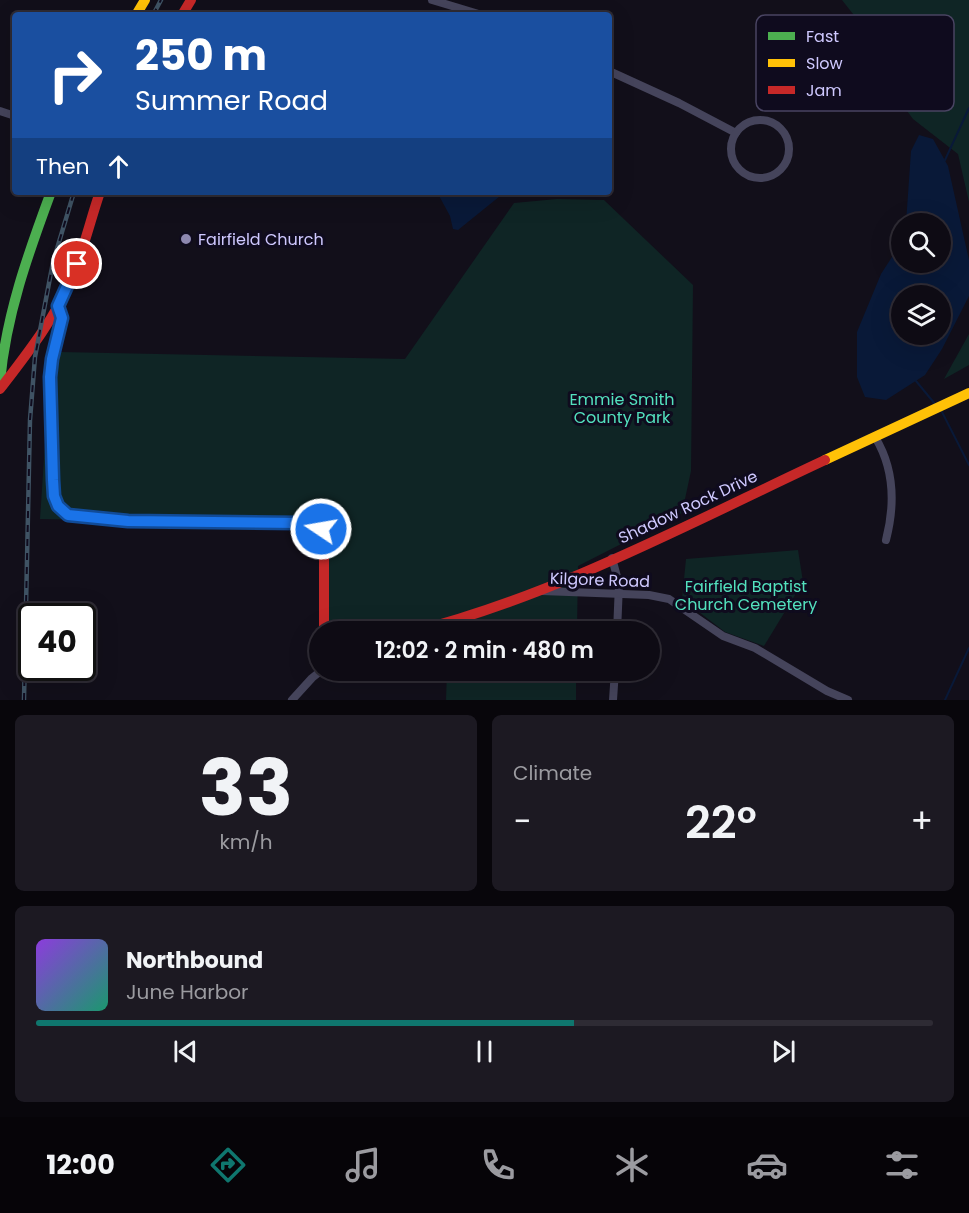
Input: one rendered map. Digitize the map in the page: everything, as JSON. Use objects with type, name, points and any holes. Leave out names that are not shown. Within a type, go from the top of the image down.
[{"type":"street","points":[[432,0],[472,12]]},
{"type":"street","points":[[612,72],[679,103],[736,133]]},
{"type":"street","points":[[758,120],[776,125],[783,132],[789,150],[783,167],[767,177],[757,178],[747,175],[739,169],[731,151],[736,133],[749,122],[758,120]]},
{"type":"street","points":[[0,382],[12,307],[50,195]]},
{"type":"street","points":[[0,389],[58,306],[77,264],[99,195]]},
{"type":"street","points":[[58,306],[62,318],[50,377],[53,480],[54,496],[58,506],[68,515],[101,519],[300,523],[318,526],[324,538],[324,621]]},
{"type":"street","name":"Shadow Rock Drive","points":[[449,621],[539,591],[587,571],[969,393]]},
{"type":"street","points":[[875,437],[883,451],[892,496],[890,524],[886,540]]},
{"type":"street","points":[[612,558],[617,574],[619,594],[618,621]]},
{"type":"street","name":"Kilgore Road","points":[[539,591],[659,596],[669,599],[723,636],[755,648],[848,700]]},
{"type":"street","points":[[292,700],[309,681]]},
{"type":"street","points":[[614,700],[615,681]]},
{"type":"green space","points":[[842,0],[969,0],[969,202],[958,154],[913,119],[907,111],[954,111],[954,15],[854,15]]},
{"type":"green space","name":"Emmie Smith County Park","points":[[557,199],[604,200],[693,285],[691,471],[682,513],[578,566],[577,621],[321,621],[322,524],[40,519],[47,413],[60,352],[405,359],[514,203]]},
{"type":"green space","points":[[969,334],[969,365],[944,379]]},
{"type":"green space","name":"Fairfield Baptist Church Cemetery","points":[[798,550],[803,582],[764,646],[725,632],[682,599],[686,559]]},
{"type":"green space","points":[[447,681],[576,681],[576,700],[446,700]]},
{"type":"water","points":[[919,135],[933,139],[948,166],[969,260],[969,296],[951,331],[951,285],[891,285],[891,345],[944,345],[925,375],[886,400],[865,397],[857,377],[857,332],[881,274],[891,258],[891,273],[951,273],[951,213],[907,213],[911,151]]},
{"type":"water","points":[[439,195],[501,195],[458,230],[453,229],[450,216]]},
{"type":"waterway","points":[[945,160],[969,108]]},
{"type":"waterway","points":[[916,381],[935,404]]},
{"type":"waterway","points":[[941,410],[969,465]]},
{"type":"waterway","points":[[945,700],[969,648]]},
{"type":"railway","points":[[155,12],[161,0]]},
{"type":"railway","points":[[24,700],[30,420],[35,357],[53,262],[73,195]]},
{"type":"traffic: fast","points":[[0,382],[13,309],[26,262],[50,195]]},
{"type":"traffic: slow","points":[[138,12],[145,0]]},
{"type":"traffic: slow","points":[[58,306],[59,332],[50,377],[54,496],[58,506],[68,515],[126,521]]},
{"type":"traffic: slow","points":[[825,460],[969,393]]},
{"type":"traffic: jam","points":[[184,12],[191,0]]},
{"type":"traffic: jam","points":[[0,389],[39,337],[64,295],[79,259],[99,195]]},
{"type":"traffic: jam","points":[[451,621],[518,599],[622,556],[825,460]]},
{"type":"traffic: jam","points":[[126,521],[300,523],[318,526],[324,538],[324,621]]},
{"type":"place","name":"Fairfield Church","points":[[186,239]]},
{"type":"route","points":[[77,264],[58,306],[62,318],[50,377],[53,480],[54,496],[58,506],[68,515],[101,519],[300,523],[318,526],[321,529]]}]
